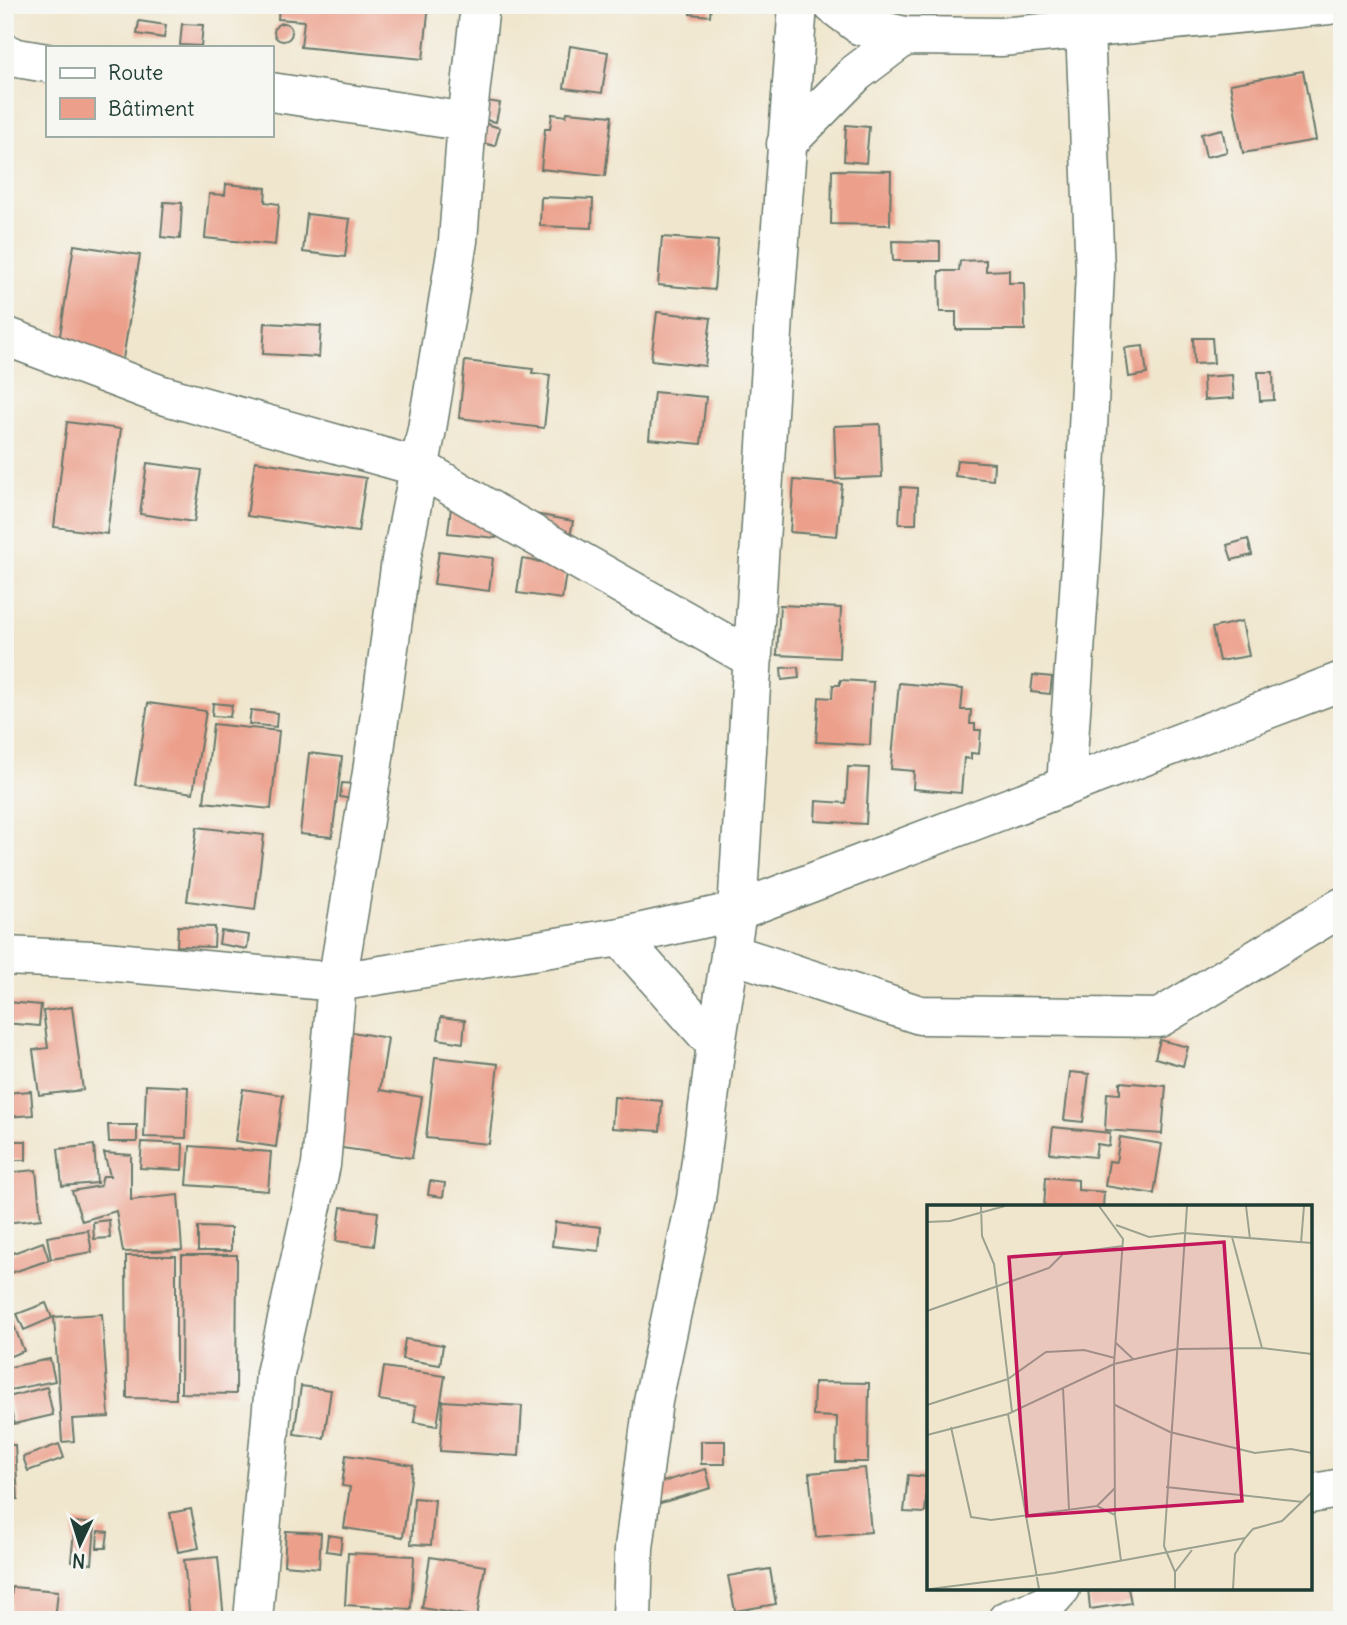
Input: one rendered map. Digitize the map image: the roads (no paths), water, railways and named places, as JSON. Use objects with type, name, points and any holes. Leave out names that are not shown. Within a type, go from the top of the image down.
[{"type":"street","points":[[253,1620],[275,1374],[321,1165],[337,982],[372,772],[401,560],[457,242],[480,5]]},
{"type":"street","points":[[632,1620],[634,1548],[653,1401],[696,1199],[737,911],[786,144],[798,5]]},
{"type":"street","points":[[833,5],[861,26],[905,36],[1001,37],[1329,5]]},
{"type":"street","points":[[1066,786],[1084,518],[1095,271],[1085,29]]},
{"type":"street","points":[[786,144],[856,73],[905,36]]},
{"type":"street","points":[[5,53],[46,63]]},
{"type":"street","points":[[273,92],[467,122]]},
{"type":"street","points":[[5,336],[159,394],[419,467],[753,659]]},
{"type":"street","points":[[5,956],[93,960],[337,982],[620,937],[737,911],[1342,681]]},
{"type":"street","points":[[730,953],[920,1015],[1159,1018],[1342,907]]},
{"type":"street","points":[[620,937],[716,1045]]},
{"type":"street","points":[[1312,1494],[1342,1488]]},
{"type":"street","points":[[1007,1620],[1045,1606],[1059,1590]]}]
